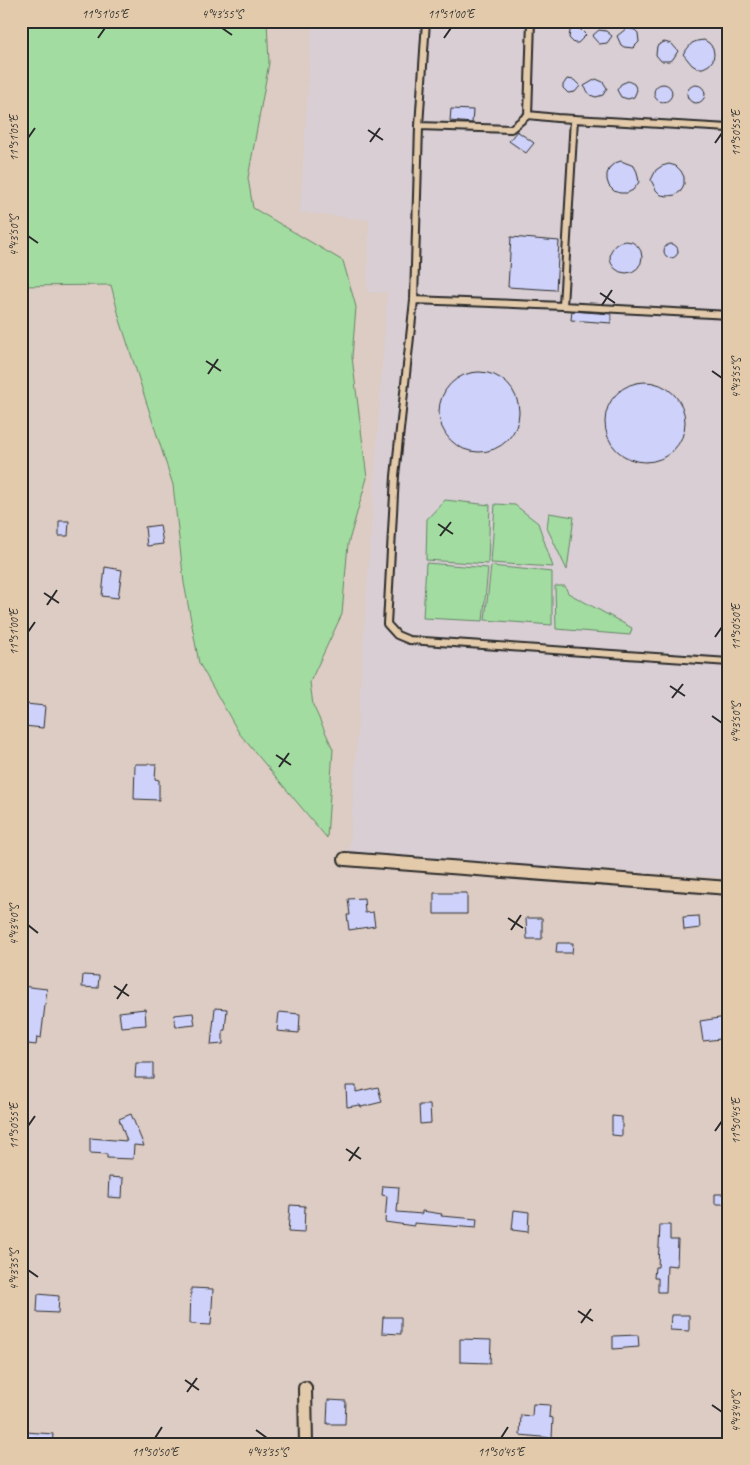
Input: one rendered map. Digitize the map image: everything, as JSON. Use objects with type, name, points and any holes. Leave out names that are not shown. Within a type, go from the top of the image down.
[{"type":"street","points":[[345,859],[729,888]]},
{"type":"street","points":[[305,1388],[306,1444]]},
{"type":"lane","points":[[426,21],[419,126],[414,300],[395,476],[387,624],[397,635],[409,640],[729,662]]},
{"type":"lane","points":[[528,115],[531,21]]},
{"type":"lane","points":[[419,126],[511,129],[528,115],[729,128]]},
{"type":"lane","points":[[563,306],[574,119]]},
{"type":"lane","points":[[414,300],[729,315]]},
{"type":"shaded area","points":[[312,21],[729,21],[729,878],[349,854],[387,293],[367,292],[369,220],[300,212]]},
{"type":"green space","points":[[21,21],[267,21],[269,63],[248,178],[253,208],[343,261],[356,307],[352,357],[367,478],[348,544],[342,614],[310,682],[313,705],[333,749],[327,838],[239,733],[199,663],[184,583],[173,485],[120,320],[111,285],[21,286]]},
{"type":"green space","points":[[445,500],[490,505],[488,564],[426,560],[427,519]]},
{"type":"green space","points":[[495,504],[515,505],[538,523],[553,567],[491,563]]},
{"type":"green space","points":[[549,513],[574,517],[567,570],[547,528]]},
{"type":"green space","points":[[426,563],[488,568],[483,621],[423,618]]},
{"type":"green space","points":[[491,566],[552,572],[552,625],[485,620]]},
{"type":"green space","points":[[555,586],[565,586],[568,593],[632,628],[630,635],[556,629]]},
{"type":"building","points":[[573,28],[580,29],[586,35],[578,43],[574,43],[569,38],[570,31]]},
{"type":"building","points":[[627,28],[638,33],[639,42],[633,48],[621,45],[617,36]]},
{"type":"building","points":[[599,30],[606,31],[612,36],[607,43],[599,44],[592,36]]},
{"type":"building","points":[[704,40],[713,48],[713,60],[703,68],[697,68],[683,54],[692,43]]},
{"type":"building","points":[[664,42],[672,44],[678,51],[673,59],[669,61],[661,61],[656,55],[657,46]]},
{"type":"building","points":[[567,79],[574,80],[580,86],[575,92],[568,93],[563,88]]},
{"type":"building","points":[[596,79],[603,82],[607,88],[603,95],[596,97],[590,95],[584,86]]},
{"type":"building","points":[[628,81],[634,84],[637,90],[634,97],[628,99],[621,97],[617,90],[621,84]]},
{"type":"building","points":[[663,84],[669,87],[672,93],[669,99],[663,102],[657,99],[654,93],[657,87]]},
{"type":"building","points":[[696,85],[702,88],[705,94],[702,100],[696,103],[690,100],[687,94],[690,88]]},
{"type":"building","points":[[451,109],[473,110],[472,123],[450,121]]},
{"type":"building","points":[[517,131],[534,143],[526,153],[509,141]]},
{"type":"building","points":[[621,161],[634,166],[639,182],[633,190],[627,193],[614,191],[609,186],[607,180],[610,167]]},
{"type":"building","points":[[669,164],[676,166],[681,171],[684,177],[684,184],[681,191],[675,195],[661,195],[651,180],[656,170]]},
{"type":"building","points":[[511,237],[559,241],[556,290],[508,287]]},
{"type":"building","points":[[626,241],[632,242],[637,246],[641,251],[641,263],[637,268],[632,272],[626,273],[620,272],[615,268],[611,263],[610,257],[611,251],[615,246],[620,242]]},
{"type":"building","points":[[668,244],[674,244],[678,251],[674,258],[668,258],[664,254],[664,248]]},
{"type":"building","points":[[572,311],[611,314],[611,323],[571,320]]},
{"type":"building","points":[[479,372],[494,375],[507,384],[516,397],[519,412],[516,427],[507,440],[494,449],[479,452],[464,449],[451,440],[442,427],[439,412],[442,397],[451,384],[464,375]]},
{"type":"building","points":[[645,382],[660,385],[673,394],[682,407],[685,422],[682,437],[673,450],[660,459],[645,462],[630,459],[617,450],[608,437],[605,422],[608,407],[617,394],[630,385]]},
{"type":"building","points":[[59,521],[69,521],[68,536],[59,536]]},
{"type":"building","points":[[160,525],[163,544],[147,546],[145,527]]},
{"type":"building","points":[[105,567],[122,570],[118,598],[102,596]]},
{"type":"building","points":[[26,704],[45,706],[43,728],[24,726]]},
{"type":"building","points":[[135,764],[156,764],[155,779],[159,780],[159,800],[134,799]]},
{"type":"building","points":[[434,893],[467,893],[467,914],[434,914]]},
{"type":"building","points":[[364,898],[365,913],[373,912],[375,926],[349,930],[347,915],[350,915],[348,899]]},
{"type":"building","points":[[699,916],[700,928],[684,930],[683,917]]},
{"type":"building","points":[[526,918],[542,918],[542,939],[527,939]]},
{"type":"building","points":[[557,943],[573,943],[572,953],[556,953]]},
{"type":"building","points":[[83,975],[99,976],[98,988],[82,987]]},
{"type":"building","points":[[21,986],[47,989],[41,1038],[37,1037],[36,1045],[21,1043]]},
{"type":"building","points":[[215,1008],[227,1009],[225,1030],[223,1030],[223,1044],[211,1045]]},
{"type":"building","points":[[145,1009],[146,1025],[121,1027],[119,1012]]},
{"type":"building","points":[[279,1012],[300,1014],[299,1033],[277,1031]]},
{"type":"building","points":[[193,1013],[195,1025],[176,1027],[174,1015]]},
{"type":"building","points":[[726,1017],[729,1038],[703,1041],[700,1021]]},
{"type":"building","points":[[136,1063],[153,1063],[153,1078],[135,1078]]},
{"type":"building","points":[[346,1086],[356,1086],[356,1092],[378,1087],[382,1102],[361,1107],[360,1105],[347,1107]]},
{"type":"building","points":[[419,1105],[430,1105],[431,1123],[420,1124]]},
{"type":"building","points":[[131,1114],[144,1146],[134,1145],[133,1159],[107,1158],[107,1154],[90,1153],[90,1138],[127,1141],[119,1119]]},
{"type":"building","points":[[612,1116],[622,1117],[622,1136],[612,1135]]},
{"type":"building","points":[[109,1177],[123,1178],[122,1198],[108,1197]]},
{"type":"building","points":[[383,1186],[399,1187],[397,1212],[422,1214],[422,1211],[442,1214],[441,1216],[477,1219],[476,1228],[414,1223],[414,1226],[385,1222],[387,1196],[382,1195]]},
{"type":"building","points":[[715,1194],[729,1194],[729,1204],[715,1204]]},
{"type":"building","points":[[290,1205],[305,1206],[304,1233],[288,1232]]},
{"type":"building","points":[[514,1210],[529,1212],[528,1232],[512,1230]]},
{"type":"building","points":[[660,1225],[670,1225],[670,1240],[678,1240],[677,1266],[667,1265],[666,1292],[658,1292],[658,1278],[654,1278],[655,1267],[658,1267]]},
{"type":"building","points":[[191,1288],[213,1289],[211,1325],[190,1324]]},
{"type":"building","points":[[38,1294],[59,1296],[58,1313],[37,1312]]},
{"type":"building","points":[[671,1315],[689,1315],[689,1331],[670,1330]]},
{"type":"building","points":[[383,1317],[401,1317],[401,1334],[382,1333]]},
{"type":"building","points":[[638,1335],[639,1347],[613,1349],[613,1336]]},
{"type":"building","points":[[460,1339],[491,1340],[490,1363],[460,1362]]},
{"type":"building","points":[[328,1400],[346,1401],[345,1424],[327,1424]]},
{"type":"building","points":[[533,1404],[550,1405],[549,1417],[553,1418],[552,1438],[520,1435],[521,1415],[532,1416]]},
{"type":"building","points":[[26,1432],[53,1434],[52,1444],[25,1444]]}]
